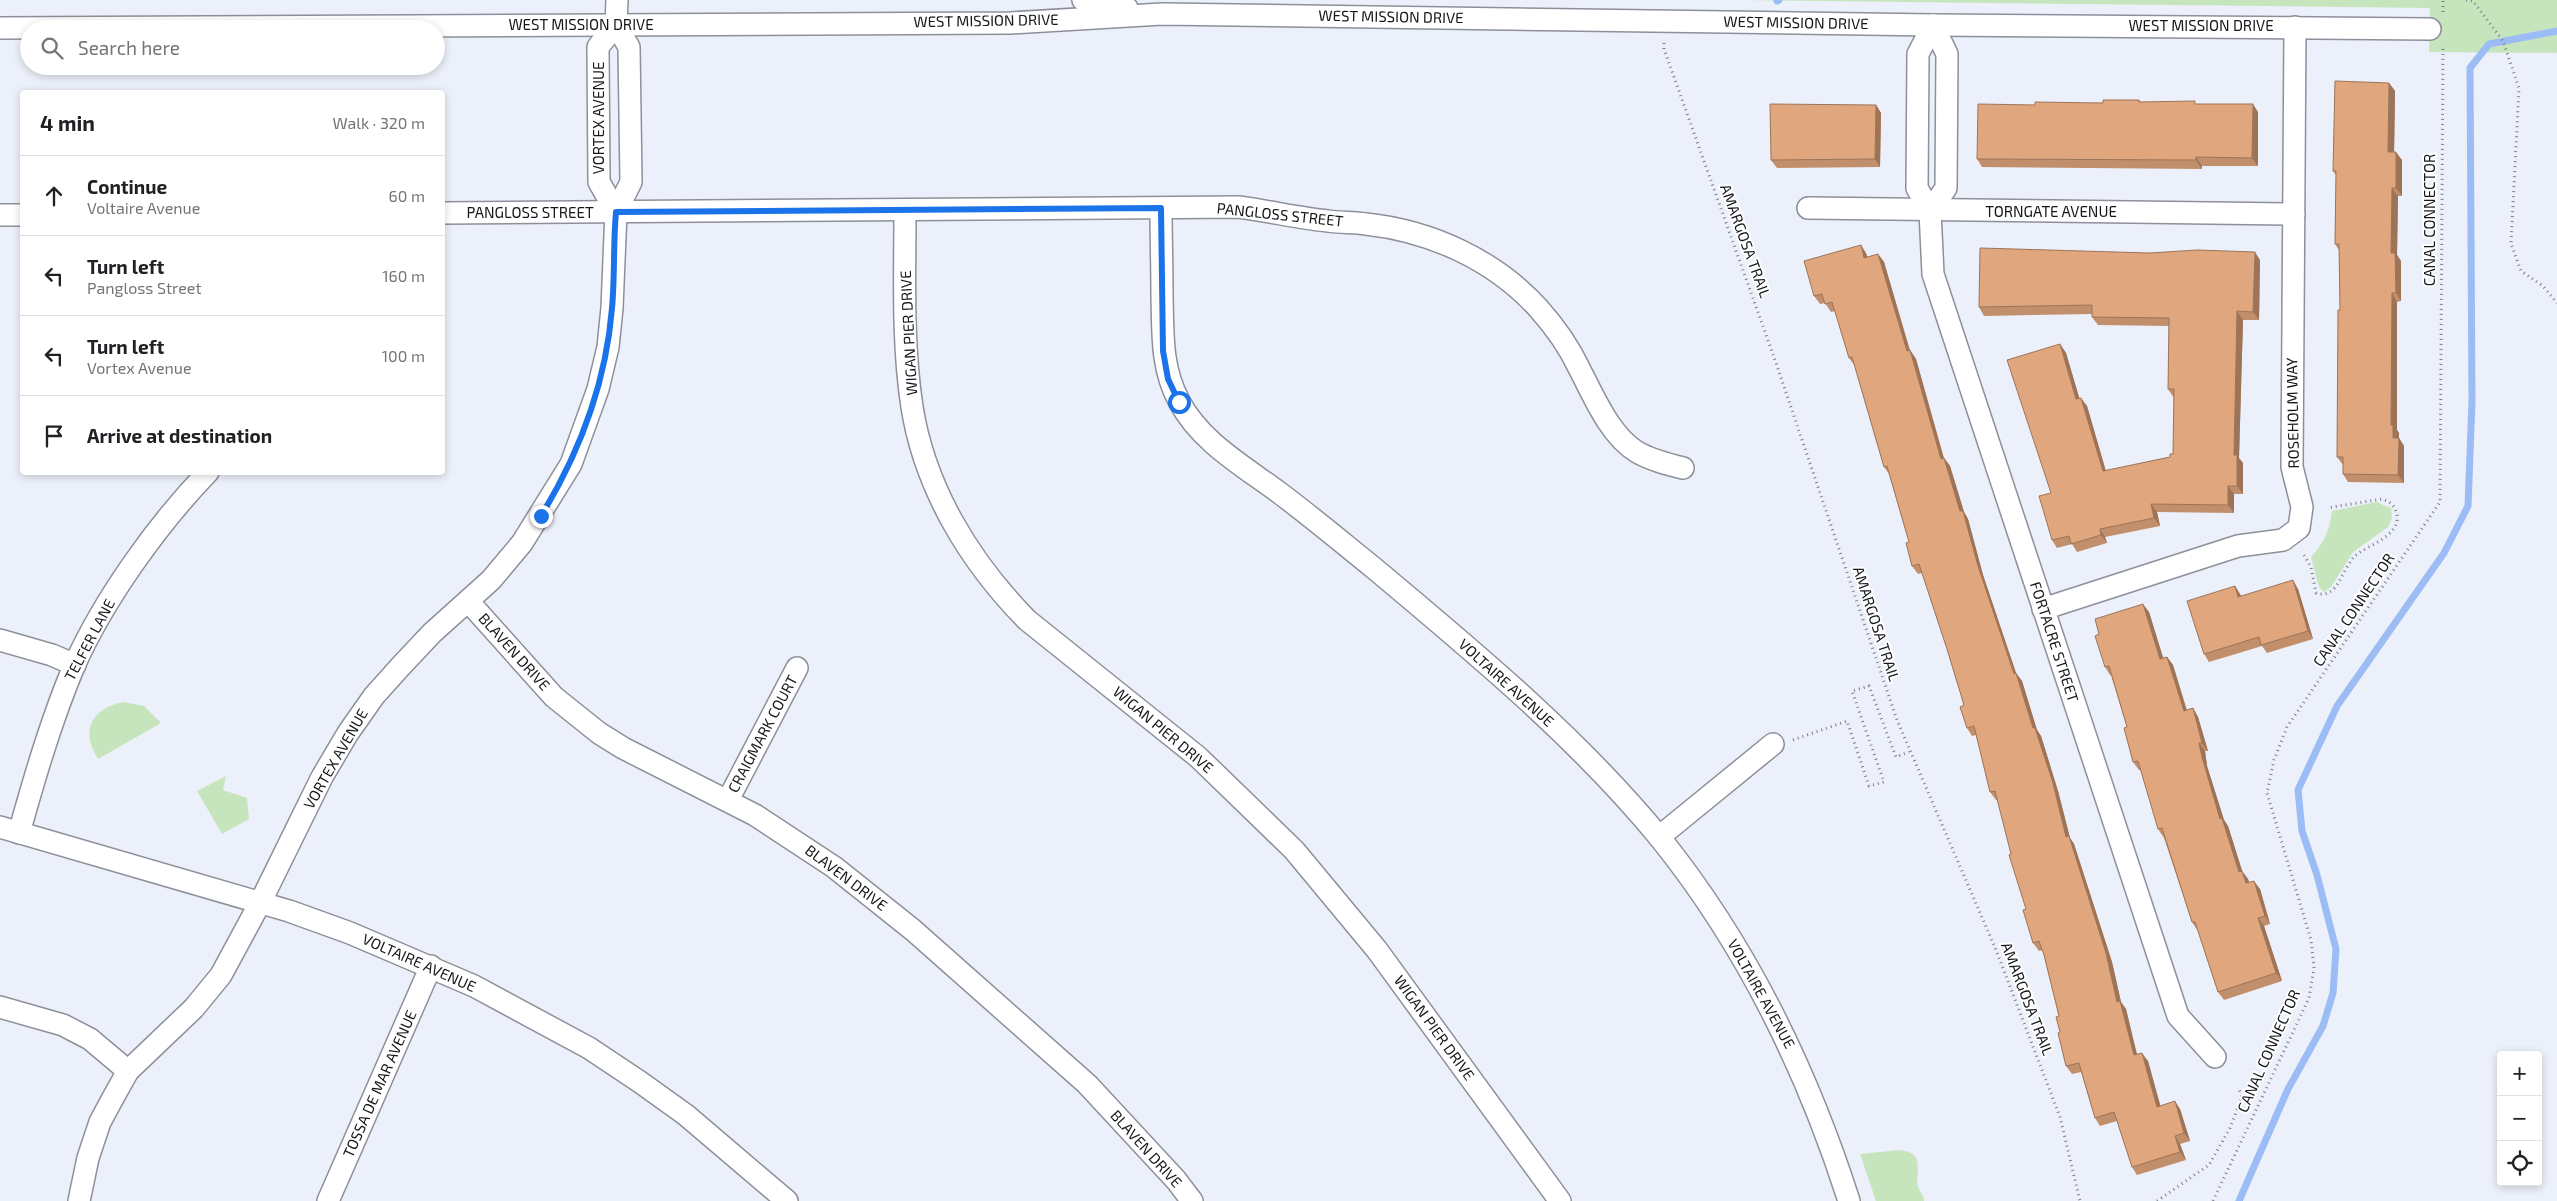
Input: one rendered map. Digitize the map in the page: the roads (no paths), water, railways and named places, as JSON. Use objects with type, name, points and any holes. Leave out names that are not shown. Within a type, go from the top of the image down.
[{"type":"street","points":[[616,25],[617,0]]},
{"type":"street","name":"WEST MISSION DRIVE","points":[[1083,0],[1162,14]]},
{"type":"street","name":"WEST MISSION DRIVE","points":[[445,26],[1010,23],[1162,14],[1933,25],[2438,29]]},
{"type":"street","name":"VORTEX AVENUE","points":[[79,1201],[88,1158],[100,1122],[128,1071],[194,1008],[221,975],[261,901],[322,777],[348,733],[374,696],[400,667],[498,573],[532,530],[566,472],[585,429],[598,389],[608,347],[612,308],[616,212],[631,182],[629,46],[616,25],[598,47],[598,142],[599,182],[616,212]]},
{"type":"street","points":[[1930,211],[1946,188],[1947,54],[1933,25]]},
{"type":"street","name":"FORTACRE STREET","points":[[1933,25],[1918,54],[1917,188],[1930,211],[1933,274],[2178,1016],[2215,1057]]},
{"type":"street","name":"ROSEHOLM WAY","points":[[2043,609],[2238,546],[2283,540],[2299,528],[2302,507],[2292,466],[2295,27]]},
{"type":"street","name":"WEST MISSION DRIVE","points":[[0,28],[20,28]]},
{"type":"street","name":"PANGLOSS STREET","points":[[445,214],[1239,207],[1330,222],[1366,224],[1406,230],[1442,242],[1476,257],[1539,308],[1562,338],[1606,417],[1635,451],[1654,461],[1683,468]]},
{"type":"street","name":"VOLTAIRE AVENUE","points":[[1161,208],[1163,351],[1168,379],[1192,423],[1217,446],[1358,555],[1460,641],[1584,756],[1659,837],[1699,890],[1764,995],[1810,1093],[1849,1201]]},
{"type":"street","name":"TORNGATE AVENUE","points":[[1808,208],[2294,214]]},
{"type":"street","name":"WIGAN PIER DRIVE","points":[[905,210],[906,343],[912,409],[939,496],[968,548],[1003,595],[1027,620],[1198,757],[1294,850],[1377,950],[1560,1201]]},
{"type":"street","points":[[0,215],[20,215]]},
{"type":"street","name":"TELFER LANE","points":[[9,830],[75,665],[142,550],[205,475]]},
{"type":"street","name":"BLAVEN DRIVE","points":[[468,601],[529,671],[578,717],[623,748],[756,815],[834,867],[913,930],[1087,1084],[1176,1180],[1192,1201]]},
{"type":"street","points":[[0,640],[52,655],[75,665]]},
{"type":"street","name":"CRAIGMARK COURT","points":[[728,800],[797,668]]},
{"type":"street","points":[[1659,837],[1780,743]]},
{"type":"street","name":"VOLTAIRE AVENUE","points":[[9,830],[261,901],[350,933],[431,966],[519,1009],[589,1048],[633,1077],[686,1115],[787,1201]]},
{"type":"street","name":"TOSSA DE MAR AVENUE","points":[[328,1201],[431,966]]},
{"type":"street","points":[[0,1007],[63,1025],[90,1039],[128,1071]]},
{"type":"waterway","points":[[2239,1201],[2288,1089],[2323,1026],[2333,993],[2336,949],[2317,875],[2302,831],[2298,790],[2337,706],[2444,553],[2468,506],[2472,402],[2470,68],[2489,44],[2557,31]]}]
